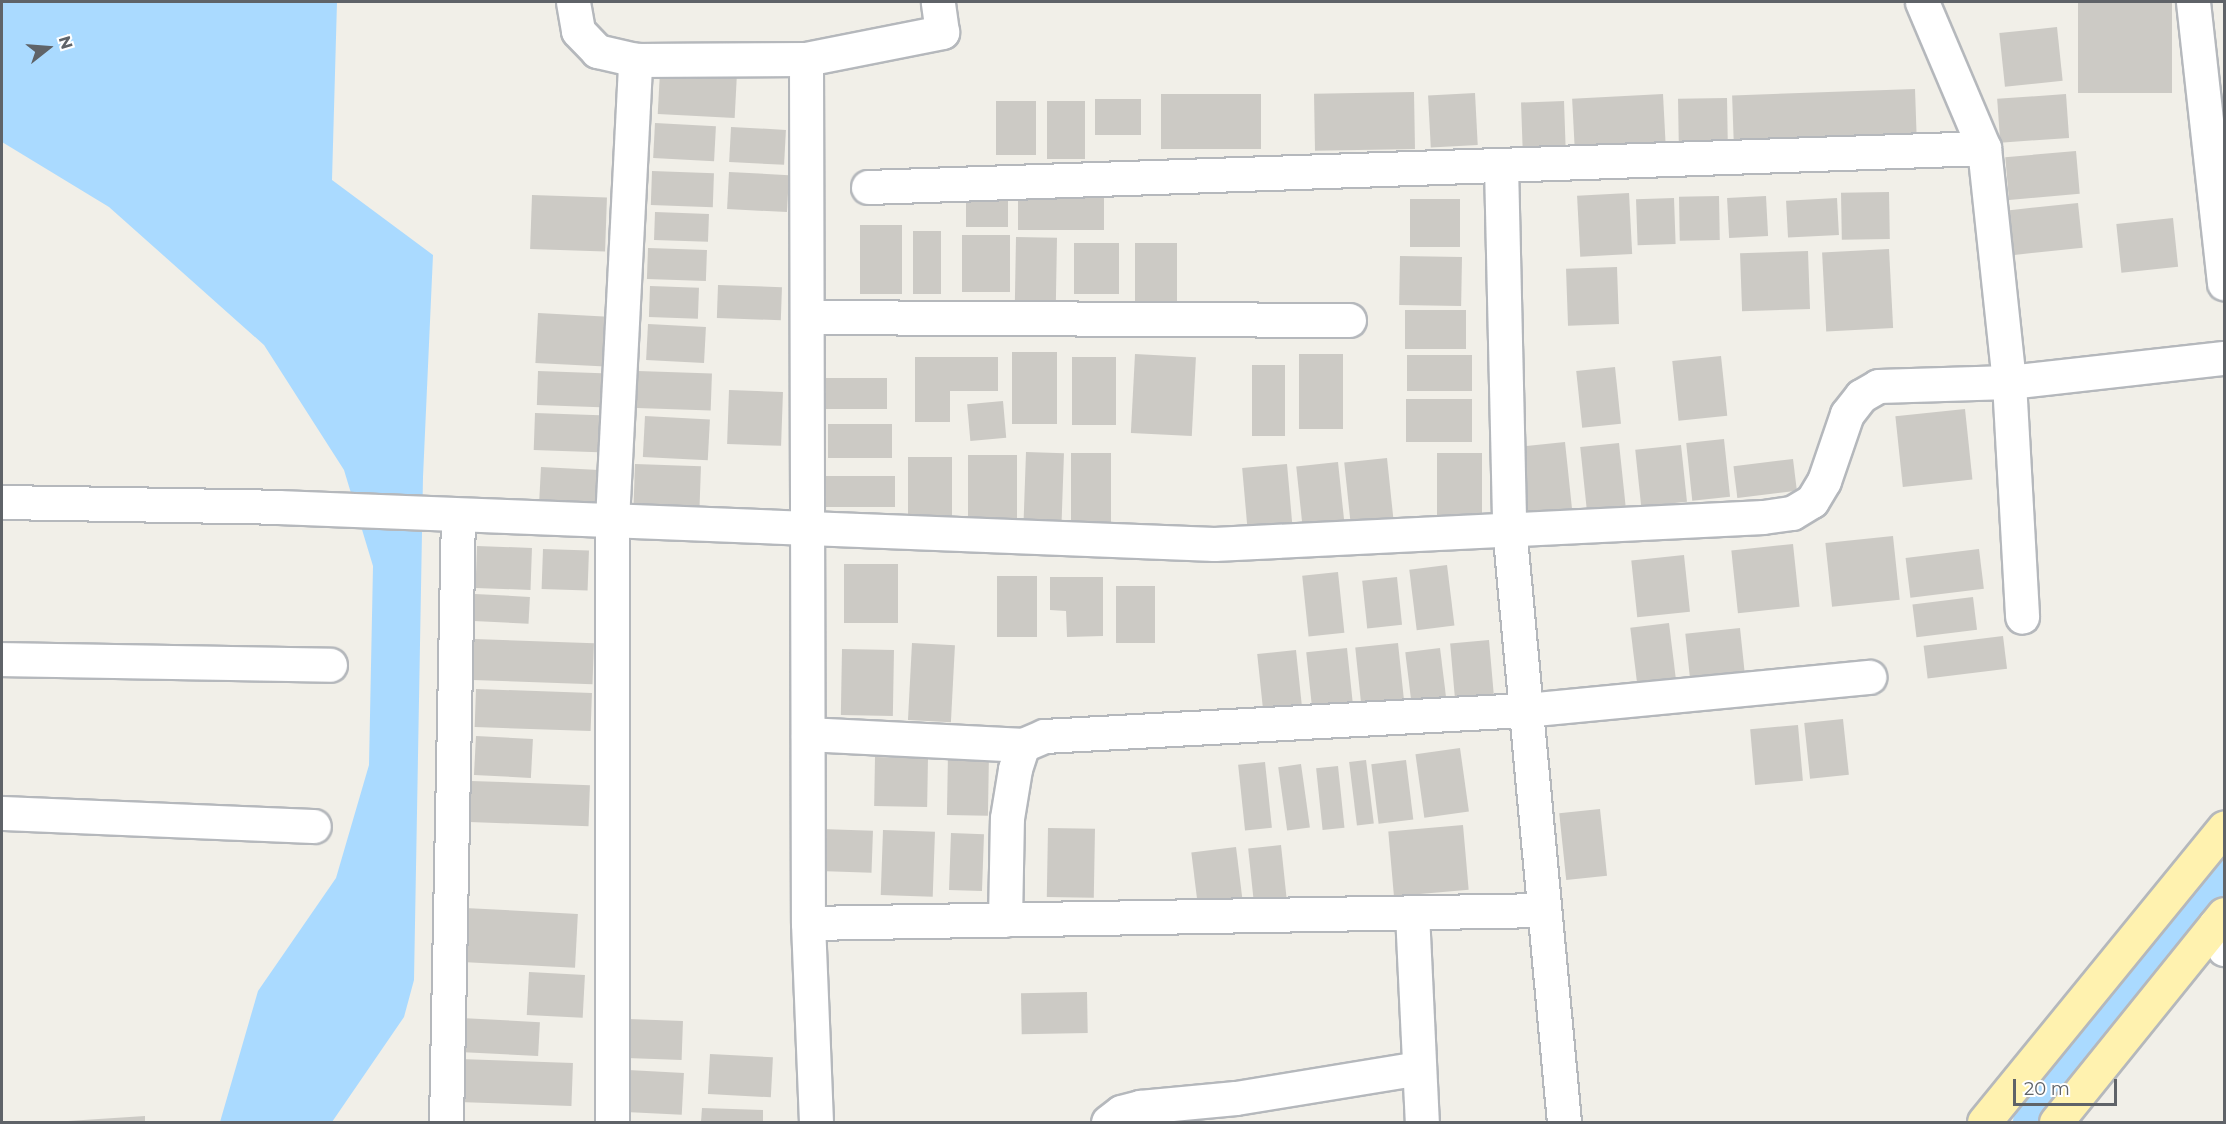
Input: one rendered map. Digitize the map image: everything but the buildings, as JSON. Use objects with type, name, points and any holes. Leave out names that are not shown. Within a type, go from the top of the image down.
[{"type":"main road","points":[[1984,1122],[2224,828]]},
{"type":"main road","points":[[2056,1122],[2222,929]]},
{"type":"street","points":[[573,2],[578,31],[597,51],[635,60],[806,59],[942,32],[938,2]]},
{"type":"street","points":[[1922,2],[1984,148],[2009,382],[2022,617]]},
{"type":"street","points":[[2193,2],[2224,283]]},
{"type":"street","points":[[806,59],[808,923],[816,1122]]},
{"type":"street","points":[[612,1122],[612,520],[635,60]]},
{"type":"street","points":[[868,187],[1984,148]]},
{"type":"street","points":[[1501,165],[1509,527],[1564,1122]]},
{"type":"street","points":[[807,317],[1349,320]]},
{"type":"street","points":[[2,502],[612,520],[1214,544],[1792,513],[1812,501],[1824,482],[1847,414],[1861,396],[1878,386],[1901,383],[2009,382],[2224,358]]},
{"type":"street","points":[[446,1122],[458,515]]},
{"type":"street","points":[[2,659],[330,665]]},
{"type":"street","points":[[808,734],[1023,745],[1044,736],[1091,730],[1525,710],[1869,677]]},
{"type":"street","points":[[1005,920],[1007,818],[1023,745]]},
{"type":"street","points":[[2,813],[314,826]]},
{"type":"street","points":[[808,923],[1544,910]]},
{"type":"street","points":[[1412,913],[1422,1122]]},
{"type":"street","points":[[1108,1122],[1121,1112],[1140,1107],[1236,1098],[1419,1068]]},
{"type":"water","points":[[2,2],[337,2],[332,180],[433,255],[423,477],[414,980],[404,1017],[332,1122],[220,1122],[258,991],[336,878],[369,765],[373,566],[344,470],[264,345],[109,207],[2,142]]},
{"type":"waterway","points":[[2031,1122],[2139,972],[2224,867]]}]
